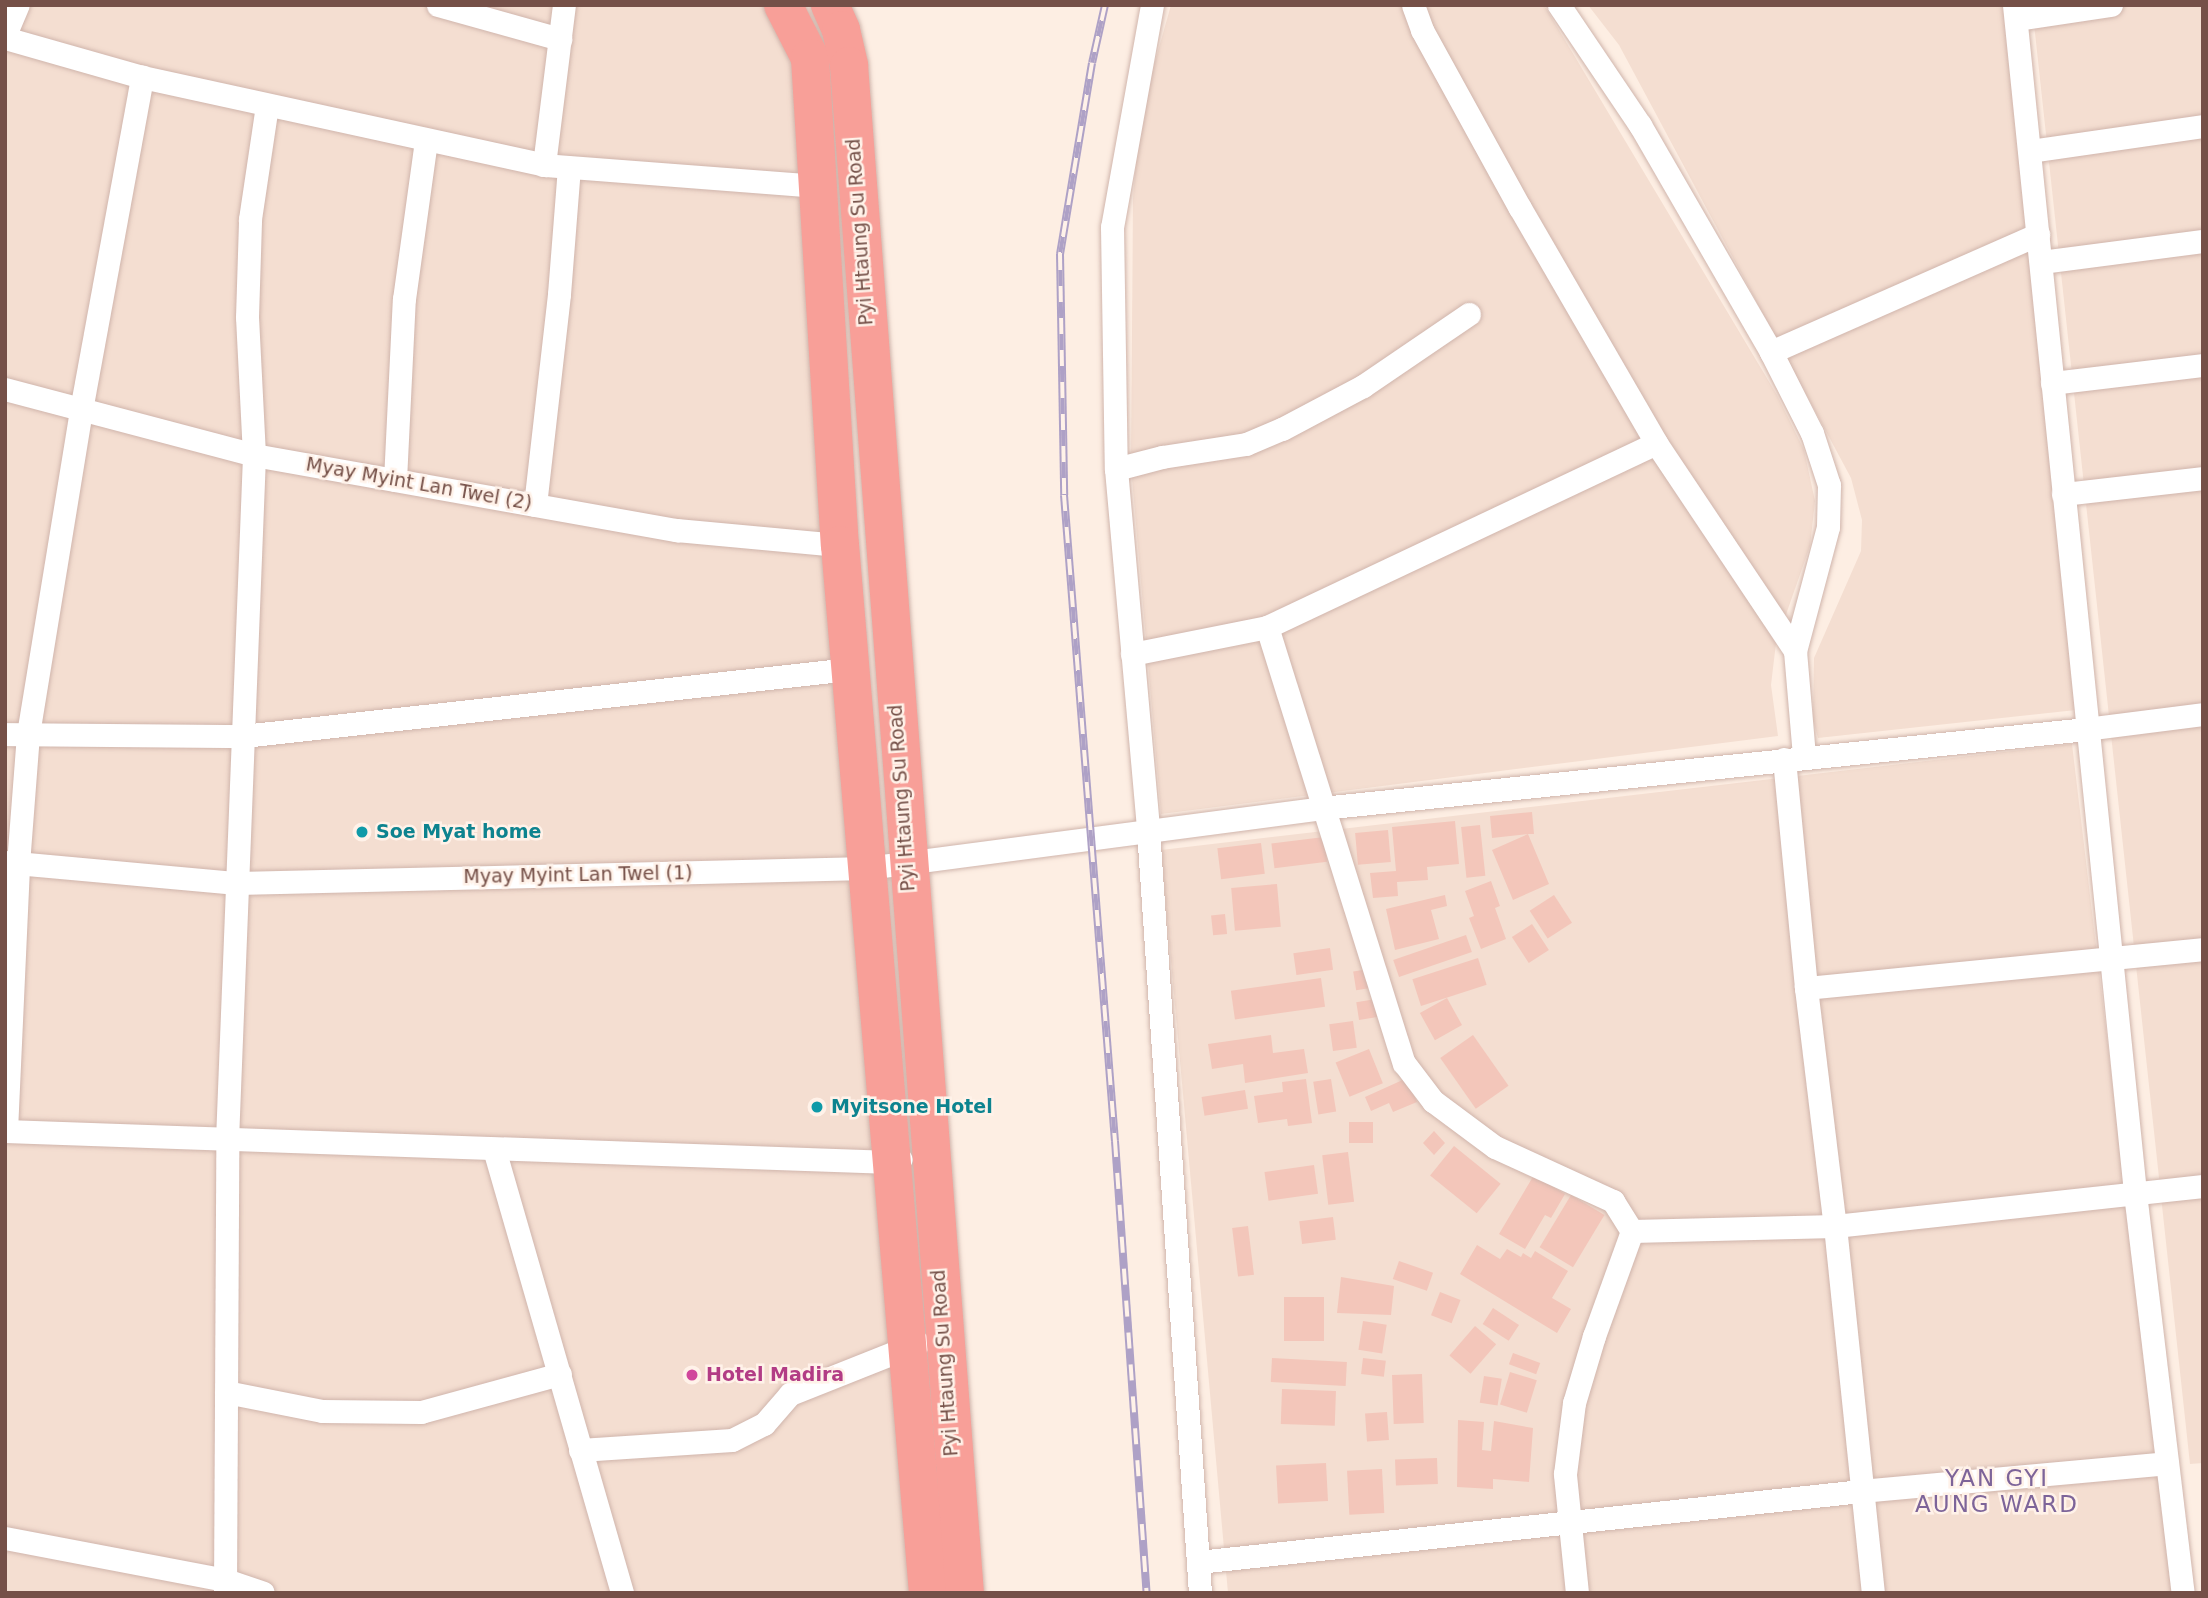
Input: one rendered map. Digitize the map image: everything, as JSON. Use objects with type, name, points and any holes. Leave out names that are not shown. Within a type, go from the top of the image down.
[{"type":"highway","name":"Pyi Htaung Su Road","points":[[830,5],[841,30],[849,66],[943,1332],[938,1508],[928,1593]]},
{"type":"highway","name":"Pyi Htaung Su Road","points":[[790,16],[810,58],[840,545],[905,1349],[938,1508],[965,1593]]},
{"type":"highway","points":[[821,254],[862,257]]},
{"type":"highway","points":[[835,470],[878,472]]},
{"type":"street","points":[[19,5],[5,37],[142,77],[544,165],[816,186]]},
{"type":"street","points":[[438,5],[560,39]]},
{"type":"street","points":[[544,165],[564,5]]},
{"type":"street","points":[[1152,5],[1112,227],[1116,469],[1148,830],[1200,1593]]},
{"type":"street","points":[[1413,5],[1422,30],[1494,161],[1656,443],[1795,651]]},
{"type":"street","points":[[1559,5],[1640,125],[1771,352],[1812,433],[1829,485],[1828,527],[1795,651],[1794,758],[1805,988],[1835,1226],[1873,1593]]},
{"type":"street","points":[[2111,5],[2015,12],[2086,729],[2114,958],[2135,1193],[2183,1593]]},
{"type":"street","points":[[142,77],[81,410],[28,734],[12,863],[6,1131],[891,1162],[929,1153]]},
{"type":"street","points":[[225,1586],[227,1140],[254,455],[247,317],[250,219],[267,105]]},
{"type":"street","points":[[2030,151],[2203,126]]},
{"type":"street","points":[[396,480],[404,299],[426,140]]},
{"type":"street","points":[[535,505],[559,294],[569,167]]},
{"type":"street","points":[[1771,352],[2038,234]]},
{"type":"street","points":[[2040,262],[2203,241]]},
{"type":"street","points":[[1116,469],[1162,457],[1246,444],[1282,429],[1363,386],[1469,314]]},
{"type":"street","points":[[2052,383],[2203,365]]},
{"type":"street","name":"Myay Myint Lan Twel (2)","points":[[5,389],[254,455],[677,530],[840,545]]},
{"type":"street","points":[[1132,654],[1267,627],[1656,443]]},
{"type":"street","points":[[2063,494],[2203,478]]},
{"type":"street","points":[[1267,627],[1404,1063],[1433,1101],[1495,1146],[1613,1201],[1632,1231]]},
{"type":"street","points":[[5,734],[243,736],[850,669]]},
{"type":"street","name":"Myay Myint Lan Twel (1)","points":[[12,863],[237,883],[867,868],[1322,808],[2086,729],[2203,714]]},
{"type":"street","points":[[1805,988],[2203,949]]},
{"type":"street","points":[[494,1149],[622,1593]]},
{"type":"street","points":[[1632,1231],[1835,1226],[2203,1186]]},
{"type":"street","points":[[1577,1593],[1565,1474],[1574,1403],[1598,1324],[1632,1231]]},
{"type":"street","points":[[580,1450],[732,1440],[764,1424],[790,1394],[943,1332]]},
{"type":"street","points":[[226,1392],[323,1411],[421,1412],[560,1374]]},
{"type":"street","points":[[1198,1562],[1861,1491],[2166,1463]]},
{"type":"street","points":[[5,1538],[263,1593]]},
{"type":"shaded area","points":[[5,5],[777,5],[791,22],[918,1593],[5,1593]]},
{"type":"shaded area","points":[[1171,5],[1544,5],[1777,395],[1804,450],[1815,501],[1810,546],[1776,643],[1771,685],[1778,736],[1161,814],[1131,466],[1133,198],[1140,115]]},
{"type":"shaded area","points":[[1588,5],[2004,5],[2076,710],[1818,738],[1813,720],[1814,658],[1861,551],[1862,520],[1851,478],[1619,45]]},
{"type":"shaded area","points":[[2032,5],[2203,5],[2203,1463],[2190,1464]]},
{"type":"shaded area","points":[[2072,744],[2173,1593],[1228,1593],[1161,850]]},
{"type":"building","points":[[1532,812],[1534,834],[1492,838],[1490,816]]},
{"type":"building","points":[[1455,821],[1459,864],[1427,867],[1428,880],[1397,882],[1398,896],[1373,898],[1370,873],[1396,871],[1392,827]]},
{"type":"building","points":[[1480,825],[1485,876],[1466,878],[1461,827]]},
{"type":"building","points":[[1388,830],[1391,862],[1358,865],[1355,833]]},
{"type":"building","points":[[1528,834],[1549,884],[1513,900],[1492,850]]},
{"type":"building","points":[[1324,837],[1327,862],[1274,868],[1271,843]]},
{"type":"building","points":[[1261,843],[1265,874],[1221,879],[1217,848]]},
{"type":"building","points":[[1491,881],[1500,906],[1495,908],[1506,939],[1481,949],[1469,918],[1474,916],[1465,891]]},
{"type":"building","points":[[1277,884],[1281,927],[1235,931],[1231,888]]},
{"type":"building","points":[[1445,895],[1447,906],[1431,910],[1439,939],[1395,950],[1386,909]]},
{"type":"building","points":[[1554,895],[1572,923],[1548,938],[1530,911]]},
{"type":"building","points":[[1225,914],[1227,934],[1213,935],[1211,915]]},
{"type":"building","points":[[1532,924],[1549,950],[1529,963],[1512,937]]},
{"type":"building","points":[[1466,935],[1472,952],[1399,977],[1393,960]]},
{"type":"building","points":[[1330,948],[1333,970],[1296,975],[1293,953]]},
{"type":"building","points":[[1478,958],[1487,985],[1421,1006],[1412,979]]},
{"type":"building","points":[[1369,969],[1372,988],[1356,990],[1353,972]]},
{"type":"building","points":[[1321,978],[1325,1007],[1235,1019],[1231,991]]},
{"type":"building","points":[[1447,998],[1462,1025],[1435,1040],[1420,1013]]},
{"type":"building","points":[[1376,999],[1379,1017],[1359,1020],[1356,1002]]},
{"type":"building","points":[[1353,1021],[1357,1048],[1333,1051],[1329,1024]]},
{"type":"building","points":[[1271,1035],[1273,1053],[1304,1049],[1308,1073],[1245,1083],[1243,1064],[1212,1069],[1208,1044]]},
{"type":"building","points":[[1473,1035],[1509,1086],[1476,1109],[1440,1058]]},
{"type":"building","points":[[1369,1049],[1383,1083],[1349,1097],[1336,1062]]},
{"type":"building","points":[[1407,1078],[1417,1102],[1393,1112],[1389,1103],[1371,1111],[1365,1097]]},
{"type":"building","points":[[1306,1079],[1312,1123],[1288,1126],[1287,1119],[1258,1123],[1254,1096],[1283,1092],[1282,1082]]},
{"type":"building","points":[[1331,1079],[1336,1112],[1318,1114],[1313,1082]]},
{"type":"building","points":[[1245,1090],[1248,1109],[1205,1116],[1202,1097]]},
{"type":"building","points":[[1349,1122],[1373,1122],[1373,1143],[1349,1143]]},
{"type":"building","points":[[1434,1131],[1445,1143],[1434,1155],[1423,1143]]},
{"type":"building","points":[[1454,1146],[1501,1184],[1477,1213],[1430,1176]]},
{"type":"building","points":[[1348,1152],[1354,1202],[1328,1205],[1322,1155]]},
{"type":"building","points":[[1314,1165],[1318,1194],[1269,1201],[1264,1172]]},
{"type":"building","points":[[1534,1175],[1565,1194],[1551,1218],[1545,1215],[1525,1249],[1499,1234]]},
{"type":"building","points":[[1571,1195],[1604,1215],[1573,1267],[1540,1247]]},
{"type":"building","points":[[1333,1217],[1336,1240],[1302,1244],[1299,1221]]},
{"type":"building","points":[[1248,1226],[1254,1275],[1238,1277],[1232,1228]]},
{"type":"building","points":[[1477,1245],[1500,1259],[1507,1249],[1521,1257],[1523,1253],[1531,1258],[1535,1251],[1568,1271],[1552,1298],[1571,1309],[1557,1333],[1460,1274]]},
{"type":"building","points":[[1399,1261],[1433,1273],[1427,1291],[1393,1279]]},
{"type":"building","points":[[1341,1277],[1394,1286],[1391,1315],[1337,1313]]},
{"type":"building","points":[[1440,1292],[1461,1300],[1452,1323],[1431,1315]]},
{"type":"building","points":[[1284,1297],[1324,1297],[1324,1341],[1284,1341]]},
{"type":"building","points":[[1493,1308],[1519,1325],[1509,1341],[1483,1324]]},
{"type":"building","points":[[1363,1321],[1387,1325],[1382,1353],[1358,1350]]},
{"type":"building","points":[[1475,1326],[1496,1344],[1471,1374],[1449,1355]]},
{"type":"building","points":[[1513,1353],[1540,1363],[1536,1374],[1509,1364]]},
{"type":"building","points":[[1272,1358],[1347,1362],[1346,1386],[1271,1382]]},
{"type":"building","points":[[1363,1358],[1386,1361],[1384,1377],[1361,1374]]},
{"type":"building","points":[[1510,1372],[1537,1380],[1527,1413],[1500,1405]]},
{"type":"building","points":[[1422,1374],[1424,1423],[1394,1424],[1392,1375]]},
{"type":"building","points":[[1484,1376],[1502,1379],[1498,1405],[1480,1403]]},
{"type":"building","points":[[1282,1389],[1336,1391],[1335,1426],[1281,1424]]},
{"type":"building","points":[[1387,1412],[1389,1440],[1367,1441],[1365,1414]]},
{"type":"building","points":[[1458,1420],[1484,1422],[1482,1450],[1491,1451],[1494,1421],[1533,1428],[1529,1482],[1493,1479],[1493,1489],[1457,1487]]},
{"type":"building","points":[[1437,1458],[1438,1484],[1396,1485],[1395,1459]]},
{"type":"building","points":[[1326,1463],[1328,1501],[1278,1504],[1276,1466]]},
{"type":"building","points":[[1382,1469],[1384,1513],[1349,1515],[1347,1471]]},
{"type":"railway","points":[[1105,5],[1092,63],[1060,254],[1064,495],[1115,1141],[1147,1593]]},
{"type":"place","name":"Soe Myat home","points":[[362,832]]},
{"type":"place","name":"Myitsone Hotel","points":[[817,1107]]},
{"type":"place","name":"Hotel Madira","points":[[692,1375]]},
{"type":"district","name":"YAN GYI AUNG WARD","points":[[1997,1491]]}]
